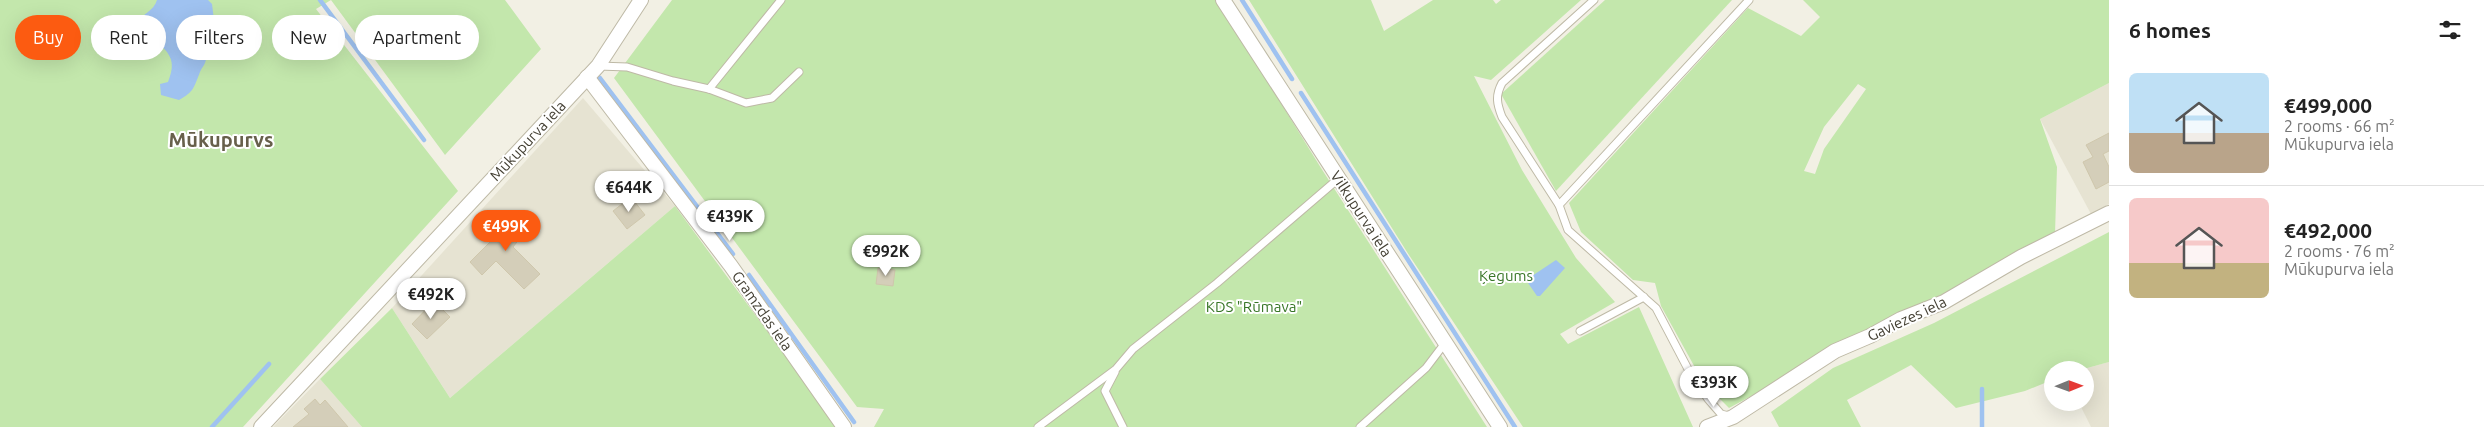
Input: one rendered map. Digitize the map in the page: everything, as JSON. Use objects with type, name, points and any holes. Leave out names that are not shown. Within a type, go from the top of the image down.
[{"type":"street","name":"Mūkupurva iela","points":[[261,427],[598,66],[641,0]]},
{"type":"street","name":"Vilkupurva iela","points":[[1223,0],[1500,427]]},
{"type":"street","name":"Gramzdas iela","points":[[587,77],[731,266],[844,427]]},
{"type":"street","name":"Gaviezes iela","points":[[1707,427],[1736,422],[1835,351],[1901,319],[1944,302],[2021,257],[2109,213]]},
{"type":"lane","points":[[709,89],[781,0]]},
{"type":"lane","points":[[1594,0],[1502,83],[1496,94],[1502,117],[1559,205],[1568,230],[1656,308],[1688,369],[1708,399],[1721,414],[1736,422]]},
{"type":"lane","points":[[1559,205],[1749,0]]},
{"type":"lane","points":[[598,66],[627,67],[673,81],[709,89],[738,101],[756,102],[772,98],[798,72]]},
{"type":"lane","points":[[1038,427],[1116,369],[1133,349],[1217,283],[1338,180]]},
{"type":"lane","points":[[1580,331],[1644,297]]},
{"type":"lane","points":[[1360,427],[1426,368],[1445,343]]},
{"type":"lane","points":[[1116,369],[1105,391],[1124,427]]},
{"type":"shaded area","points":[[2109,83],[2109,204],[2091,214],[2040,119]]},
{"type":"shaded area","points":[[583,98],[675,206],[450,398],[392,308]]},
{"type":"shaded area","points":[[2109,362],[2109,427],[2091,427],[2083,411],[2094,411],[2094,366]]},
{"type":"shaded area","points":[[320,379],[362,427],[273,427]]},
{"type":"green space","points":[[0,0],[331,0],[316,9],[321,15],[272,15],[272,60],[345,60],[345,46],[458,191],[243,427],[0,427]]},
{"type":"green space","points":[[331,0],[505,0],[541,49],[445,155],[375,60],[479,60],[479,15],[355,15],[355,33],[345,19],[345,15],[342,15]]},
{"type":"green space","name":"KDS \"Rūmava\"","points":[[672,0],[1217,0],[1321,168],[1487,427],[874,427],[884,409],[857,407],[614,78]]},
{"type":"green space","name":"Ķegums","points":[[1249,0],[1371,0],[1384,31],[1433,0],[1493,0],[1496,4],[1501,0],[1581,0],[1491,80],[1474,76],[1522,170],[1576,258],[1615,302],[1560,334],[1568,344],[1639,307],[1693,427],[1523,427],[1407,252]]},
{"type":"green space","points":[[1605,0],[1732,0],[1556,191],[1501,94]]},
{"type":"green space","points":[[1803,0],[2109,0],[2109,83],[2040,119],[2057,167],[2055,234],[1729,408],[1703,382],[1661,306],[1655,283],[1633,280],[1581,232],[1569,203],[1748,8],[1801,36],[1820,17]],"holes":[[[1858,84],[1866,89],[1824,149],[1815,174],[1804,171],[1824,127]]]},
{"type":"green space","points":[[675,206],[838,427],[362,427],[320,379],[392,308],[450,398]]},
{"type":"green space","points":[[2109,232],[2109,362],[2094,366],[2094,361],[2044,361],[2044,383],[2025,391],[1956,408],[1911,365],[1847,400],[1861,427],[1779,427],[1771,412],[1833,368],[1934,323]]},
{"type":"water","points":[[157,0],[208,0],[212,4],[213,15],[176,15],[176,60],[206,60],[193,89],[179,100],[161,95],[160,84],[168,82],[172,63],[166,51],[166,15],[144,15]]},
{"type":"water","points":[[1556,260],[1565,268],[1540,296],[1537,296],[1526,280]]},
{"type":"building","points":[[2109,133],[2109,151],[2103,154],[2109,167],[2109,182],[2096,189],[2083,162],[2093,157],[2086,145]]},
{"type":"building","points":[[631,197],[645,215],[627,229],[613,211]]},
{"type":"building","points":[[503,210],[524,233],[513,247],[540,274],[524,289],[496,261],[482,275],[470,262],[497,235],[487,226]]},
{"type":"building","points":[[878,268],[895,270],[893,286],[876,284]]},
{"type":"building","points":[[434,301],[450,317],[427,339],[412,324]]},
{"type":"building","points":[[315,399],[320,405],[325,400],[348,427],[293,427],[309,414],[304,409]]},
{"type":"waterway","points":[[320,0],[424,140]]},
{"type":"waterway","points":[[1242,0],[1292,79]]},
{"type":"waterway","points":[[600,78],[733,254]]},
{"type":"waterway","points":[[1301,93],[1515,427]]},
{"type":"waterway","points":[[749,275],[854,422]]},
{"type":"waterway","points":[[212,427],[269,364]]},
{"type":"waterway","points":[[1982,389],[1982,427]]},
{"type":"district","name":"Mūkupurvs","points":[[221,140]]}]
